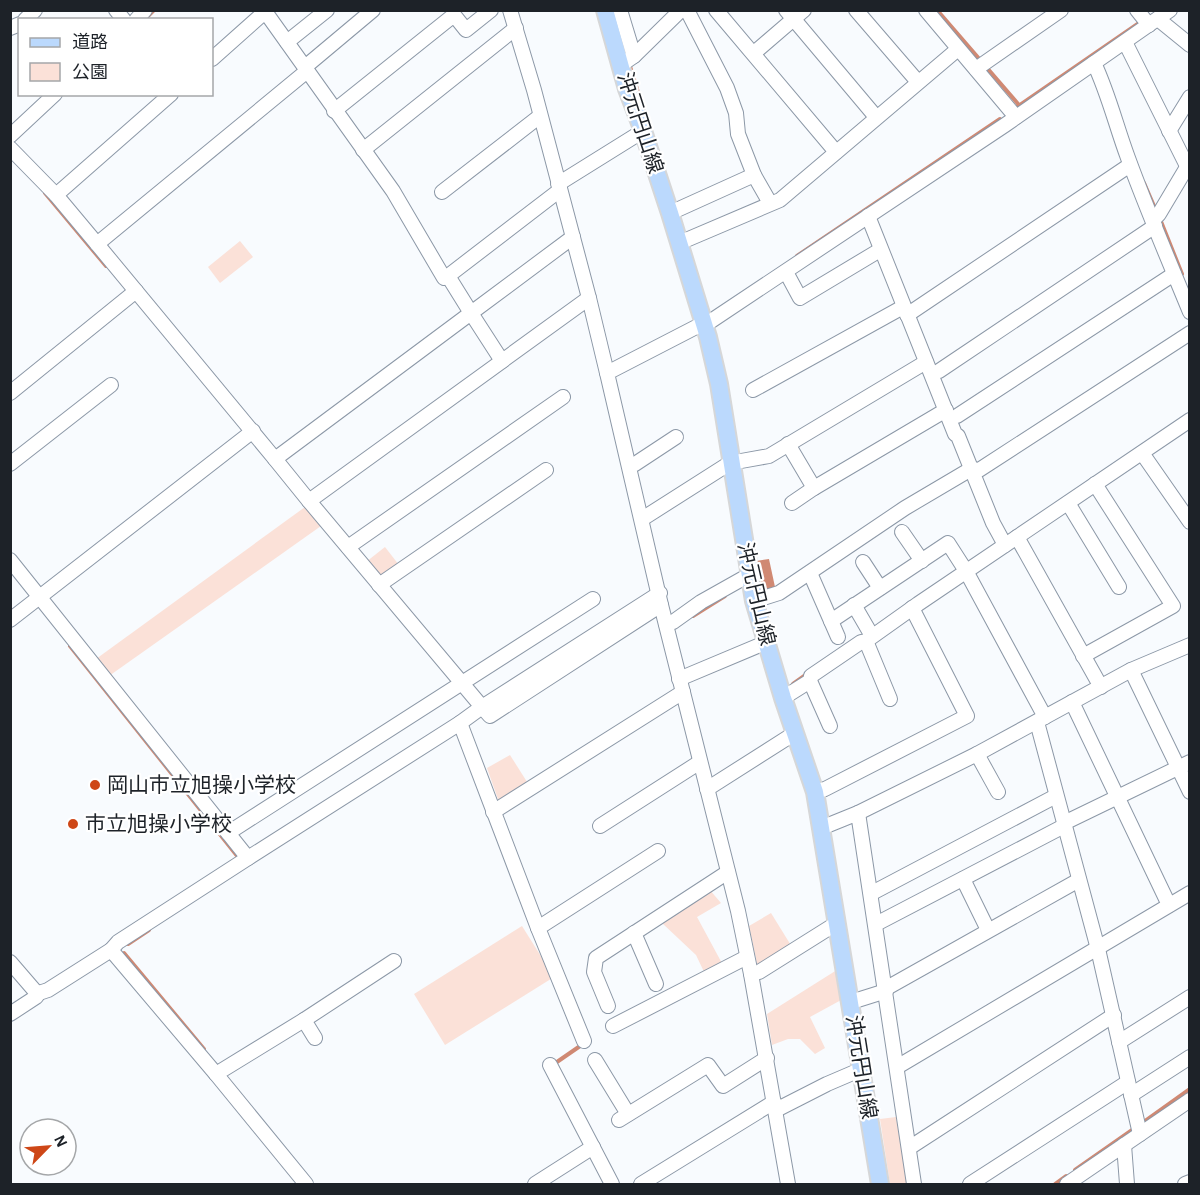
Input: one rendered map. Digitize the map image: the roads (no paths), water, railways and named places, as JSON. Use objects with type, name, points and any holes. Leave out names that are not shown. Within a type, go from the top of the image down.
[{"type":"main road","name":"沖元円山線","points":[[604,10],[628,61],[627,89],[674,210],[708,322],[718,384],[735,462],[749,575],[759,600],[767,642],[788,695],[795,733],[820,790],[837,922],[856,1001],[862,1069],[880,1185]]},
{"type":"street","points":[[287,42],[327,10]]},
{"type":"street","points":[[97,244],[374,10]]},
{"type":"street","points":[[334,111],[454,15],[466,30],[491,10]]},
{"type":"street","points":[[510,10],[610,372],[645,518],[660,599],[669,623],[700,762],[710,787],[747,957],[755,973],[767,1058],[778,1107],[788,1185]]},
{"type":"street","points":[[621,10],[628,61]]},
{"type":"street","points":[[628,61],[681,10]]},
{"type":"street","points":[[687,10],[728,88],[736,113],[738,134],[754,175],[770,204]]},
{"type":"street","points":[[716,10],[836,152]]},
{"type":"street","points":[[856,10],[918,82]]},
{"type":"street","points":[[926,10],[958,49],[981,66],[1016,117]]},
{"type":"street","points":[[610,372],[708,322],[786,272],[1125,42],[1147,19],[1170,10]]},
{"type":"street","points":[[213,58],[265,11],[393,191],[444,278],[559,187],[643,131]]},
{"type":"street","points":[[981,66],[1057,12]]},
{"type":"street","points":[[754,53],[795,13],[876,117]]},
{"type":"street","points":[[1147,19],[1190,45]]},
{"type":"street","points":[[363,150],[516,28]]},
{"type":"street","points":[[939,371],[1154,223],[1188,164],[1125,42]]},
{"type":"street","points":[[684,241],[780,200],[958,49]]},
{"type":"street","points":[[1094,63],[1108,94],[1116,127],[1130,165],[1174,273],[1184,283],[1190,312]]},
{"type":"street","points":[[10,136],[53,96]]},
{"type":"street","points":[[56,195],[169,96]]},
{"type":"street","points":[[1169,131],[1190,97]]},
{"type":"street","points":[[442,192],[540,116]]},
{"type":"street","points":[[10,148],[56,195],[253,431],[458,684],[490,716],[660,599]]},
{"type":"street","points":[[753,390],[908,312],[1130,165]]},
{"type":"street","points":[[674,210],[754,175]]},
{"type":"street","points":[[868,216],[926,362],[951,413],[974,469],[993,523],[1083,656],[1101,687]]},
{"type":"street","points":[[275,459],[573,237]]},
{"type":"street","points":[[786,272],[800,298],[880,250]]},
{"type":"street","points":[[792,503],[814,488],[951,413],[1174,273]]},
{"type":"street","points":[[448,276],[502,361]]},
{"type":"street","points":[[10,393],[136,291]]},
{"type":"street","points":[[309,501],[589,298]]},
{"type":"street","points":[[759,600],[779,592],[810,573],[905,508],[974,469],[1190,333]]},
{"type":"street","points":[[645,518],[735,462],[769,456],[926,362]]},
{"type":"street","points":[[10,464],[111,385]]},
{"type":"street","points":[[348,547],[563,397]]},
{"type":"street","points":[[788,695],[810,681],[811,676],[869,635],[912,608],[964,568],[1068,503],[1190,420]]},
{"type":"street","points":[[10,620],[253,431]]},
{"type":"street","points":[[632,464],[676,437]]},
{"type":"street","points":[[788,444],[814,488]]},
{"type":"street","points":[[1142,453],[1190,522]]},
{"type":"street","points":[[379,585],[546,470]]},
{"type":"street","points":[[1083,656],[1173,606],[1095,484]]},
{"type":"street","points":[[1068,503],[1119,587]]},
{"type":"street","points":[[902,532],[921,561]]},
{"type":"street","points":[[831,621],[948,543],[964,568],[1041,719],[1056,796],[1098,949],[1139,1129]]},
{"type":"street","points":[[10,561],[37,599],[248,858]]},
{"type":"street","points":[[863,562],[880,588]]},
{"type":"street","points":[[810,573],[838,636]]},
{"type":"street","points":[[669,623],[749,575]]},
{"type":"street","points":[[228,833],[593,599]]},
{"type":"street","points":[[854,605],[869,635],[890,699]]},
{"type":"street","points":[[820,790],[967,716],[912,608]]},
{"type":"street","points":[[497,809],[683,681],[767,642]]},
{"type":"street","points":[[826,827],[977,753],[1131,670],[1190,645]]},
{"type":"street","points":[[1131,670],[1184,765],[1190,792]]},
{"type":"street","points":[[810,681],[830,726]]},
{"type":"street","points":[[1072,702],[1169,905]]},
{"type":"street","points":[[10,1014],[482,707]]},
{"type":"street","points":[[460,723],[497,809],[584,1041]]},
{"type":"street","points":[[710,787],[795,733]]},
{"type":"street","points":[[977,753],[998,792]]},
{"type":"street","points":[[600,826],[700,762]]},
{"type":"street","points":[[876,924],[1064,824],[1184,765]]},
{"type":"street","points":[[872,893],[1056,796]]},
{"type":"street","points":[[856,814],[872,893],[882,992],[897,1067],[914,1185]]},
{"type":"street","points":[[541,926],[658,851]]},
{"type":"street","points":[[608,1006],[594,972],[596,958],[728,872]]},
{"type":"street","points":[[963,879],[988,930]]},
{"type":"street","points":[[856,1001],[882,992],[1079,880]]},
{"type":"street","points":[[897,1067],[1190,892]]},
{"type":"street","points":[[755,973],[837,922]]},
{"type":"street","points":[[634,933],[656,984]]},
{"type":"street","points":[[111,950],[220,1072],[306,1185]]},
{"type":"street","points":[[613,1026],[747,957]]},
{"type":"street","points":[[220,1072],[394,961]]},
{"type":"street","points":[[10,962],[39,993]]},
{"type":"street","points":[[1119,1042],[1190,997]]},
{"type":"street","points":[[909,1148],[1114,1015]]},
{"type":"street","points":[[304,1020],[315,1038]]},
{"type":"street","points":[[970,1185],[1130,1089],[1190,1057]]},
{"type":"street","points":[[595,1060],[623,1117],[708,1065],[723,1086],[767,1058]]},
{"type":"street","points":[[550,1065],[612,1185]]},
{"type":"street","points":[[641,1185],[778,1107],[862,1069]]},
{"type":"street","points":[[1067,1185],[1124,1145],[1139,1129],[1190,1101]]},
{"type":"street","points":[[1124,1145],[1127,1185]]},
{"type":"street","points":[[535,1185],[592,1148]]},
{"type":"street","points":[[1185,1185],[1190,1182]]},
{"type":"waterway","points":[[146,18],[154,10]]},
{"type":"waterway","points":[[937,10],[1019,105]]},
{"type":"waterway","points":[[1017,107],[1142,21]]},
{"type":"waterway","points":[[629,63],[641,102]]},
{"type":"waterway","points":[[797,256],[1000,119]]},
{"type":"waterway","points":[[1144,183],[1154,206]]},
{"type":"waterway","points":[[45,193],[106,266]]},
{"type":"waterway","points":[[1160,219],[1182,274]]},
{"type":"waterway","points":[[693,616],[725,596]]},
{"type":"waterway","points":[[70,646],[238,857]]},
{"type":"waterway","points":[[793,684],[807,674]]},
{"type":"waterway","points":[[128,944],[149,930]]},
{"type":"waterway","points":[[124,953],[204,1049]]},
{"type":"waterway","points":[[554,1065],[583,1044]]},
{"type":"waterway","points":[[1141,1124],[1190,1089]]},
{"type":"waterway","points":[[1075,1170],[1135,1128]]},
{"type":"waterway","points":[[1055,1184],[1066,1176]]},
{"type":"place","name":"岡山市立旭操小学校","points":[[95,785]]},
{"type":"place","name":"市立旭操小学校","points":[[73,824]]}]
